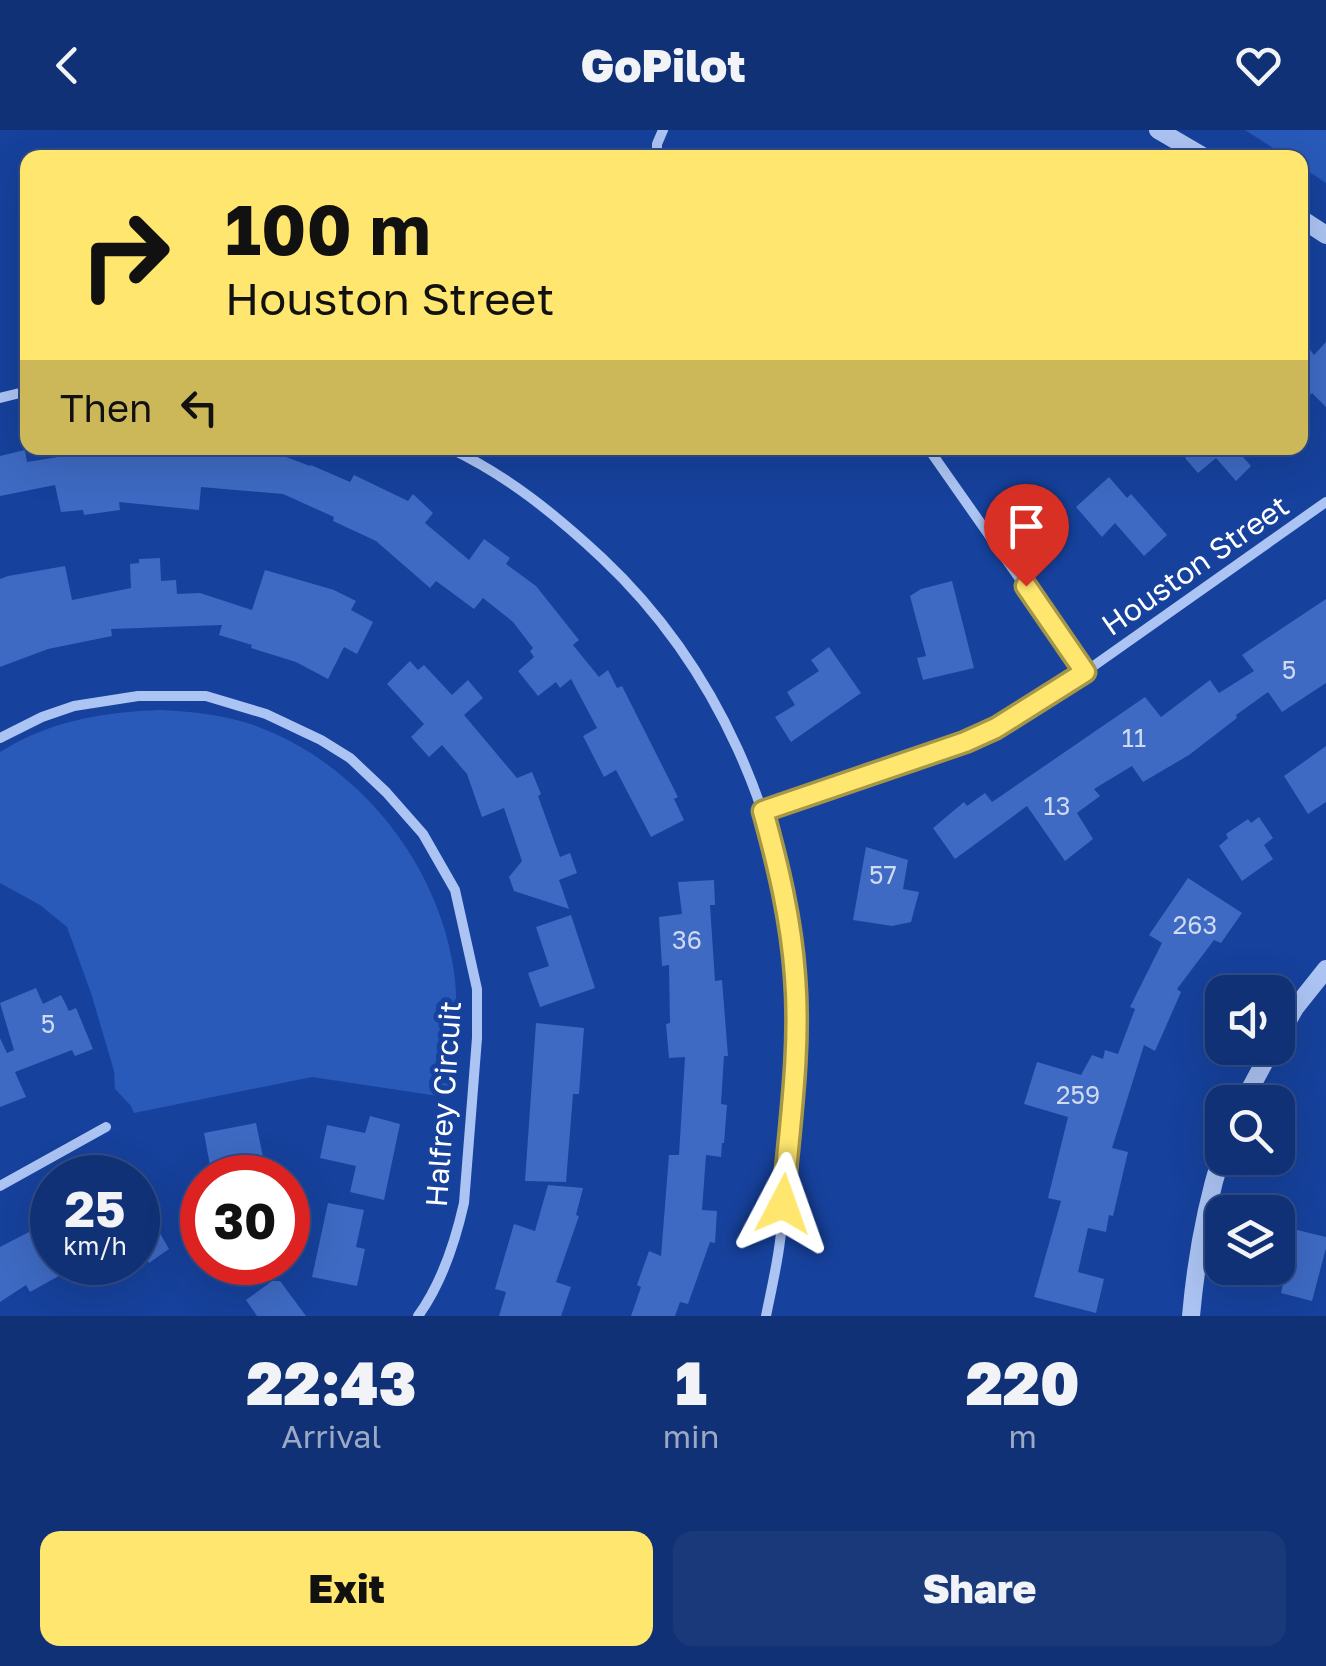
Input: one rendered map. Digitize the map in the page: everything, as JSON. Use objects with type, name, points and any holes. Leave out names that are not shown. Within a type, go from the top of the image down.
[{"type":"street","points":[[1158,130],[1194,150]]},
{"type":"street","points":[[1178,130],[1198,150]]},
{"type":"street","points":[[464,455],[565,523],[622,576],[670,632],[704,686],[749,774],[763,811],[785,893],[795,978],[794,1063],[780,1240],[766,1316]]},
{"type":"street","points":[[933,455],[1085,672]]},
{"type":"street","name":"Houston Street","points":[[763,811],[996,728],[1085,672],[1326,502]]},
{"type":"street","name":"Halfrey Circuit","points":[[0,738],[74,706],[138,696],[206,696],[266,714],[336,749],[386,792],[423,834],[455,890],[477,989],[477,1022],[461,1216],[450,1254],[418,1316]]},
{"type":"street","points":[[1295,1008],[1326,969]]},
{"type":"street","points":[[0,1186],[106,1128]]},
{"type":"street","points":[[1191,1316],[1195,1268],[1215,1175]]},
{"type":"shaded area","points":[[1245,130],[1326,130],[1326,183],[1308,171],[1308,150],[1276,150]]},
{"type":"shaded area","points":[[160,710],[233,719],[282,737],[351,783],[405,846],[442,920],[452,960],[456,1012],[451,1098],[312,1077],[134,1113],[115,1089],[114,1071],[91,993],[67,927],[40,905],[0,883],[0,752],[77,720]]},
{"type":"building","points":[[1326,342],[1326,407],[1312,393],[1308,396],[1308,347],[1314,355]]},
{"type":"building","points":[[20,451],[27,462],[71,455],[270,455],[311,465],[350,482],[354,475],[408,501],[413,494],[433,513],[425,523],[469,560],[484,539],[510,558],[506,564],[536,586],[579,640],[573,645],[599,677],[608,670],[617,688],[622,686],[678,797],[674,799],[684,820],[651,837],[616,770],[604,777],[583,736],[597,728],[571,679],[560,688],[556,682],[538,696],[518,671],[534,657],[530,651],[533,648],[513,622],[483,598],[474,609],[436,581],[430,588],[376,541],[283,494],[201,487],[199,510],[119,502],[120,510],[84,515],[83,510],[61,512],[55,485],[0,496],[0,456]]},
{"type":"building","points":[[1241,455],[1251,466],[1236,481],[1216,458],[1198,473],[1185,458]]},
{"type":"building","points":[[1109,477],[1127,498],[1131,494],[1167,535],[1144,556],[1115,523],[1102,537],[1076,507]]},
{"type":"building","points":[[160,558],[161,581],[176,580],[177,594],[200,593],[252,610],[265,570],[334,590],[356,601],[351,610],[373,622],[357,654],[344,647],[328,679],[296,662],[219,635],[222,625],[111,629],[112,636],[48,649],[0,667],[0,579],[65,566],[72,600],[131,588],[130,564],[139,563],[139,559]]},
{"type":"building","points":[[952,581],[974,668],[923,680],[917,658],[926,656],[910,596]]},
{"type":"building","points":[[1326,599],[1326,683],[1282,712],[1268,692],[1189,755],[1143,782],[1132,766],[1094,789],[1100,796],[1077,813],[1093,839],[1065,861],[1027,806],[955,859],[933,828],[964,802],[967,806],[985,793],[992,802],[1145,697],[1161,717],[1210,680],[1219,693],[1254,671],[1242,655]]},
{"type":"building","points":[[829,647],[861,693],[791,742],[775,717],[795,705],[787,692],[819,671],[811,660]]},
{"type":"building","points":[[410,661],[418,670],[424,665],[452,695],[468,680],[483,698],[464,715],[517,778],[532,772],[560,857],[570,853],[577,873],[559,880],[569,909],[514,891],[509,877],[522,861],[504,808],[482,817],[467,774],[442,745],[429,757],[411,737],[424,724],[387,684]]},
{"type":"building","points":[[1326,746],[1326,802],[1308,814],[1284,776]]},
{"type":"building","points":[[1259,817],[1273,838],[1264,845],[1273,859],[1242,881],[1219,846],[1228,838],[1226,834],[1248,819],[1251,823]]},
{"type":"building","points":[[866,847],[908,860],[903,889],[919,892],[911,922],[892,926],[853,920]]},
{"type":"building","points":[[1188,878],[1242,913],[1221,943],[1214,940],[1177,989],[1181,992],[1155,1051],[1144,1045],[1112,1148],[1128,1152],[1113,1216],[1109,1215],[1106,1232],[1088,1228],[1078,1272],[1104,1279],[1096,1313],[1034,1297],[1061,1201],[1048,1198],[1068,1117],[1024,1104],[1037,1062],[1081,1075],[1092,1055],[1103,1059],[1105,1050],[1118,1054],[1135,1009],[1130,1007],[1162,943],[1149,935]]},
{"type":"building","points":[[714,880],[715,905],[710,905],[715,981],[722,980],[728,1056],[724,1056],[721,1104],[727,1105],[724,1143],[721,1157],[706,1155],[702,1210],[717,1211],[715,1243],[710,1242],[688,1304],[680,1302],[675,1316],[631,1316],[649,1251],[661,1256],[669,1155],[679,1155],[685,1057],[669,1058],[669,965],[662,966],[659,917],[682,914],[678,882]]},
{"type":"building","points":[[571,915],[595,988],[540,1007],[528,973],[549,966],[536,927]]},
{"type":"building","points":[[36,988],[43,1004],[61,995],[69,1011],[76,1008],[93,1049],[75,1056],[72,1050],[15,1072],[26,1097],[0,1107],[0,1038],[7,1053],[14,1050],[0,1003]]},
{"type":"building","points":[[536,1023],[584,1028],[579,1094],[573,1094],[566,1182],[525,1181]]},
{"type":"building","points":[[370,1116],[400,1124],[384,1200],[350,1192],[356,1166],[320,1158],[327,1125],[365,1133]]},
{"type":"building","points":[[256,1123],[263,1155],[208,1155],[204,1133]]},
{"type":"building","points":[[548,1185],[583,1188],[576,1215],[579,1216],[556,1282],[571,1287],[561,1316],[499,1316],[506,1292],[495,1289],[514,1224],[535,1231]]},
{"type":"building","points":[[328,1203],[364,1210],[356,1247],[365,1249],[357,1286],[312,1277]]},
{"type":"building","points":[[1295,1229],[1326,1237],[1312,1301],[1281,1293],[1283,1285],[1295,1285]]},
{"type":"building","points":[[30,1231],[30,1285],[43,1285],[30,1292],[26,1285],[0,1302],[0,1247]]},
{"type":"building","points":[[160,1233],[169,1249],[160,1255]]},
{"type":"building","points":[[267,1285],[283,1285],[306,1316],[257,1316],[246,1300]]},
{"type":"route","points":[[783,1204],[794,1063],[795,978],[785,893],[763,811],[965,742],[996,728],[1085,672],[1026,586]]}]
